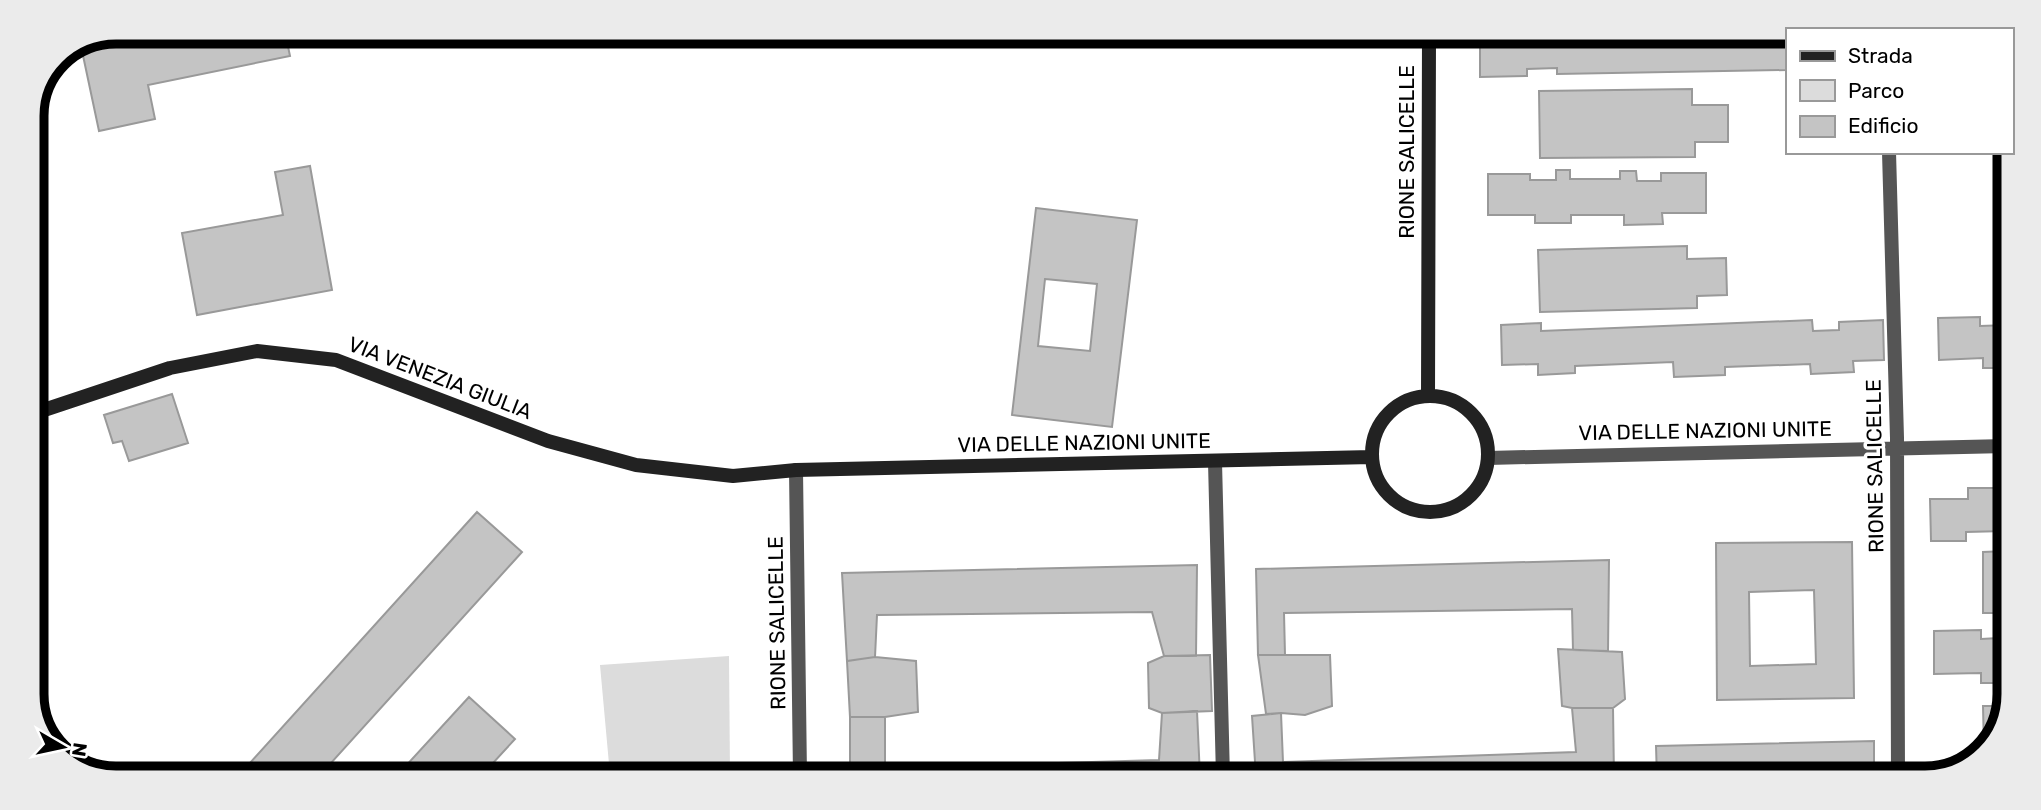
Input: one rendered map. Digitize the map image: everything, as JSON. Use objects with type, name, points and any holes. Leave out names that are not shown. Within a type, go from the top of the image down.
[{"type":"street","name":"RIONE SALICELLE","points":[[1428,395],[1429,44]]},
{"type":"street","name":"RIONE SALICELLE","points":[[1889,154],[1897,448],[1898,766]]},
{"type":"street","name":"VIA VENEZIA GIULIA","points":[[44,410],[170,368],[257,351],[336,360],[548,441],[636,465],[733,477],[796,470]]},
{"type":"street","points":[[1428,395],[1447,398],[1464,407],[1478,421],[1486,438],[1488,458],[1483,477],[1473,493],[1458,505],[1439,511],[1420,511],[1401,505],[1386,492],[1376,476],[1372,457],[1374,438],[1381,422],[1394,408],[1410,399],[1428,395]]},
{"type":"street","name":"VIA DELLE NAZIONI UNITE","points":[[1488,458],[1997,446]]},
{"type":"street","name":"VIA DELLE NAZIONI UNITE","points":[[796,470],[1372,457]]},
{"type":"street","points":[[1215,462],[1223,766]]},
{"type":"street","name":"RIONE SALICELLE","points":[[796,470],[800,766]]},
{"type":"green space","points":[[729,656],[730,766],[609,766],[600,665]]},
{"type":"building","points":[[116,44],[288,44],[290,56],[148,85],[155,119],[99,131],[82,52],[88,49]]},
{"type":"building","points":[[1480,44],[1786,44],[1786,70],[1557,74],[1557,68],[1527,69],[1527,76],[1480,77]]},
{"type":"building","points":[[1692,89],[1692,105],[1728,105],[1728,142],[1695,142],[1695,157],[1540,158],[1539,91]]},
{"type":"building","points":[[310,166],[332,290],[197,315],[182,233],[283,215],[275,172]]},
{"type":"building","points":[[1556,170],[1570,170],[1570,179],[1620,179],[1620,171],[1636,171],[1637,181],[1661,181],[1661,173],[1706,173],[1706,213],[1662,213],[1663,224],[1624,225],[1624,215],[1571,215],[1571,223],[1535,223],[1535,215],[1488,215],[1488,174],[1530,174],[1530,180],[1556,180]]},
{"type":"building","points":[[1036,208],[1137,220],[1112,427],[1012,415]],"holes":[[[1045,279],[1097,284],[1090,351],[1038,346]]]},
{"type":"building","points":[[1687,246],[1687,259],[1726,258],[1727,295],[1697,296],[1697,308],[1540,312],[1538,250]]},
{"type":"building","points":[[1980,317],[1980,326],[1997,325],[1997,368],[1983,368],[1983,358],[1939,360],[1938,318]]},
{"type":"building","points":[[1812,320],[1813,331],[1839,330],[1839,322],[1883,320],[1884,360],[1853,361],[1854,372],[1811,374],[1810,364],[1725,367],[1725,375],[1674,377],[1673,362],[1575,366],[1575,373],[1538,375],[1538,364],[1502,365],[1501,325],[1541,323],[1541,331]]},
{"type":"building","points":[[172,394],[188,443],[129,461],[122,441],[113,443],[104,415]]},
{"type":"building","points":[[1968,488],[1997,488],[1997,531],[1966,532],[1966,541],[1931,541],[1930,499],[1968,499]]},
{"type":"building","points":[[477,512],[522,552],[328,766],[247,766]]},
{"type":"building","points":[[1852,542],[1854,698],[1717,700],[1716,543]],"holes":[[[1814,590],[1816,664],[1750,666],[1749,592]]]},
{"type":"building","points":[[1997,551],[1997,613],[1983,613],[1983,552]]},
{"type":"building","points":[[1609,560],[1608,651],[1573,650],[1572,609],[1284,613],[1285,655],[1258,655],[1256,569]]},
{"type":"building","points":[[1197,565],[1196,656],[1164,656],[1152,612],[877,615],[875,657],[847,661],[842,573]]},
{"type":"building","points":[[1981,630],[1981,639],[1997,638],[1997,683],[1981,683],[1981,673],[1934,674],[1934,631]]},
{"type":"building","points":[[1558,649],[1622,652],[1625,699],[1613,708],[1562,706]]},
{"type":"building","points":[[1210,655],[1212,711],[1162,713],[1149,708],[1148,663],[1164,656]]},
{"type":"building","points":[[1258,655],[1330,655],[1332,706],[1305,715],[1266,714]]},
{"type":"building","points":[[875,657],[916,661],[918,712],[885,717],[850,717],[847,661]]},
{"type":"building","points":[[469,697],[515,739],[490,766],[406,766]]},
{"type":"building","points":[[1983,706],[1996,706],[1990,726],[1984,735]]},
{"type":"building","points":[[1572,708],[1613,708],[1614,766],[1255,766],[1252,716],[1281,713],[1283,762],[1576,752]]},
{"type":"building","points":[[1197,711],[1200,766],[954,766],[1159,760],[1162,713]]},
{"type":"building","points":[[850,717],[885,717],[885,766],[850,766]]},
{"type":"building","points":[[1874,741],[1874,766],[1657,766],[1656,746]]}]
